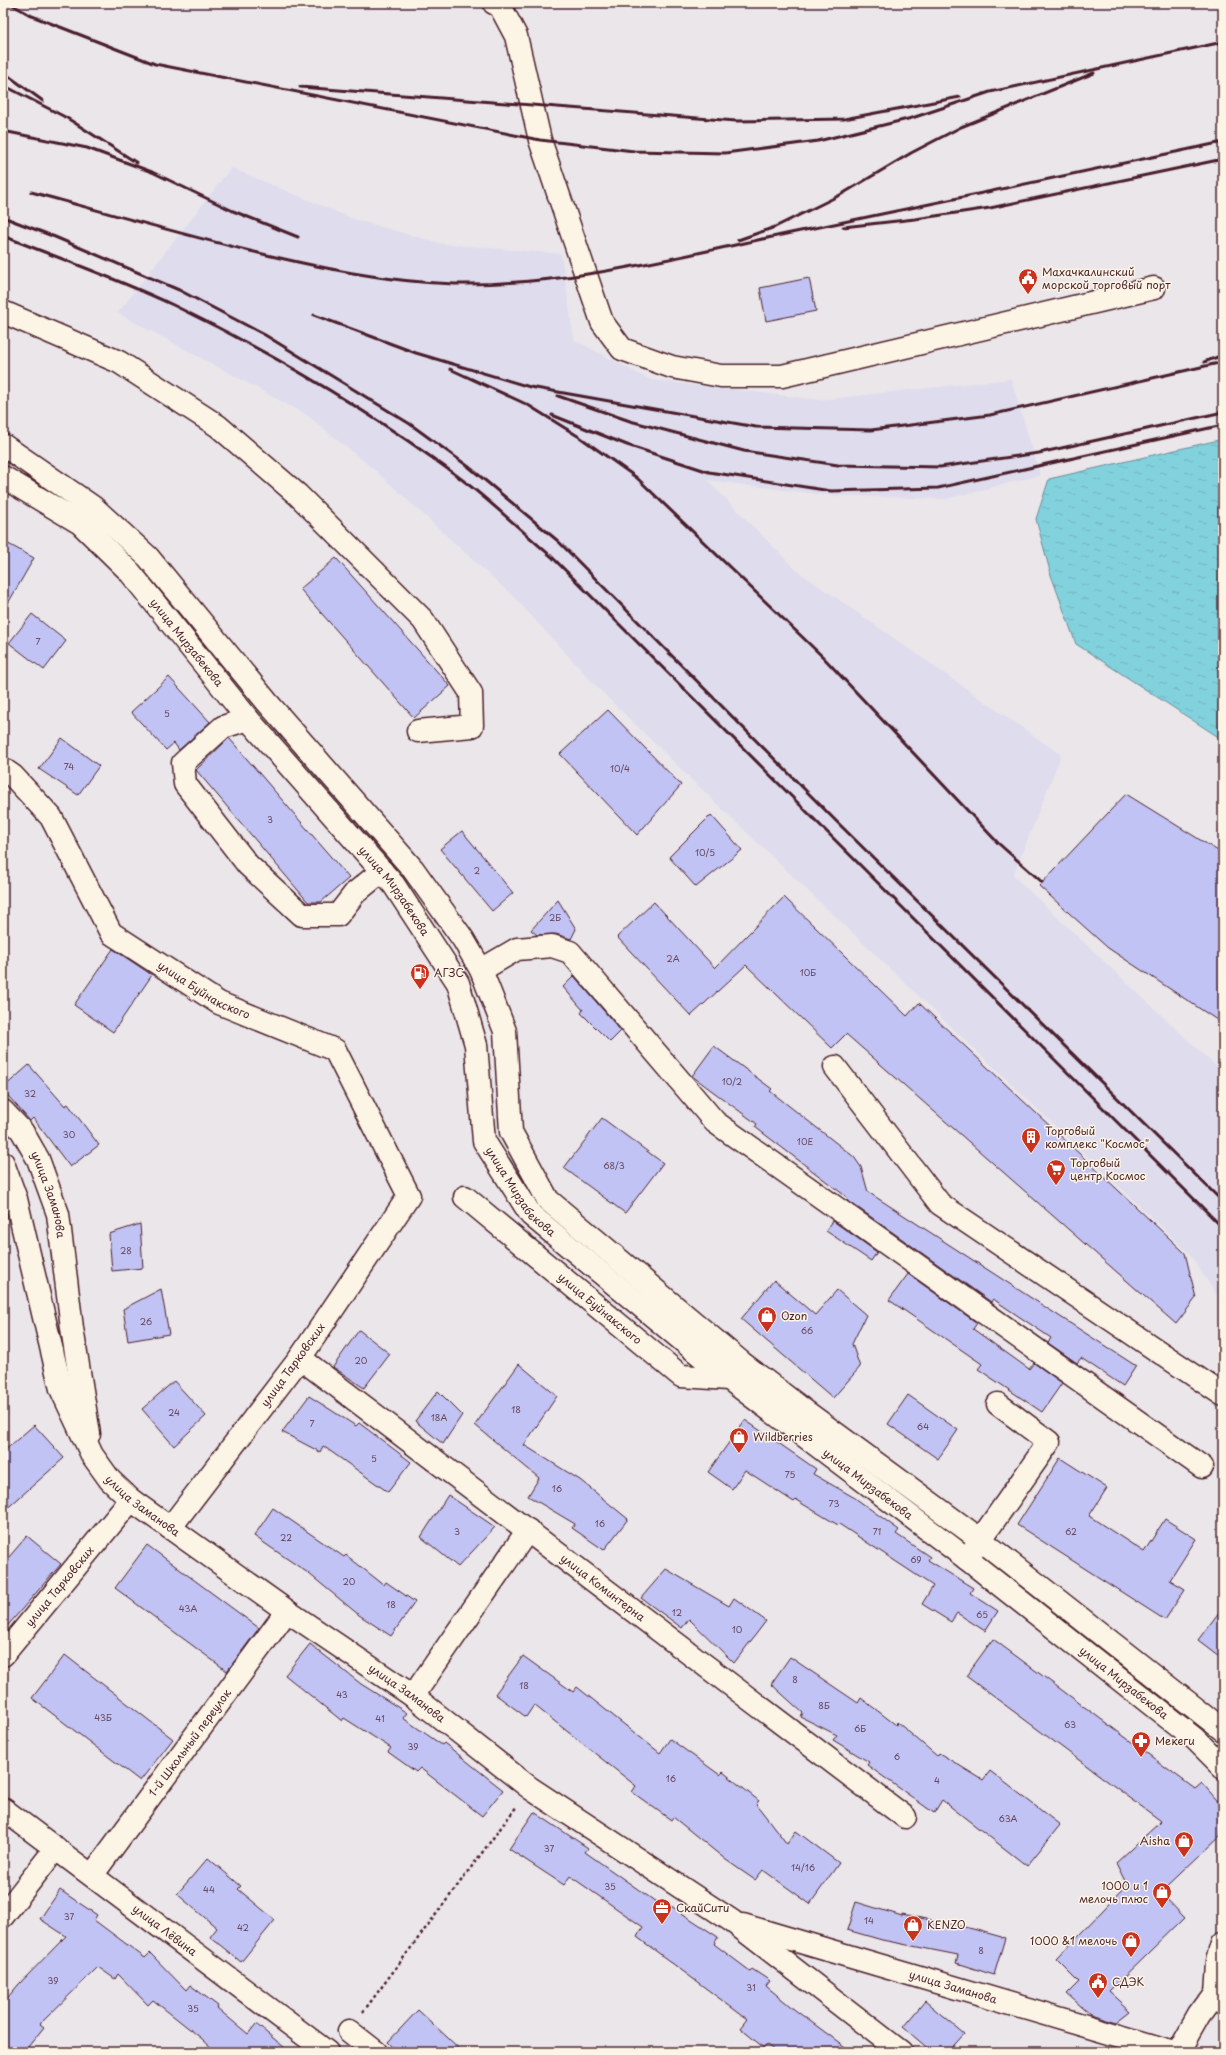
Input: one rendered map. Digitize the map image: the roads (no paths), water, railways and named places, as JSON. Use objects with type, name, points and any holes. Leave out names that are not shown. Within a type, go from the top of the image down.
[{"type":"street","points":[[494,3],[500,6],[516,36],[540,140],[602,322],[622,349],[672,367],[721,376],[782,376],[1154,288]]},
{"type":"street","points":[[3,312],[120,362],[218,426],[298,495],[423,620],[471,693],[472,726],[418,731]]},
{"type":"street","name":"улица Мирзабекова","points":[[3,445],[93,507],[148,557],[267,702],[413,869],[463,939],[481,970],[505,1032],[511,1132],[548,1200],[742,1363],[811,1416],[981,1540],[1211,1718],[1223,1730]]},
{"type":"street","name":"улица Мирзабекова","points":[[3,476],[80,523],[129,571],[248,719],[394,885],[458,983],[476,1045],[484,1141],[531,1215],[729,1379],[967,1559],[1195,1740],[1223,1767]]},
{"type":"street","points":[[248,719],[223,727],[183,763],[185,784],[248,866],[302,915],[338,915],[355,894],[382,871]]},
{"type":"street","name":"улица Буйнакского","points":[[3,769],[13,776],[52,817],[111,933],[219,1003],[335,1050],[409,1196]]},
{"type":"street","points":[[481,970],[517,949],[552,946],[570,952],[715,1122],[1202,1467]]},
{"type":"street","points":[[835,1067],[940,1204],[1223,1395]]},
{"type":"street","name":"улица Заманова","points":[[3,1111],[22,1131],[38,1159],[58,1214],[72,1328],[83,1387],[92,1455]]},
{"type":"street","name":"улица Заманова","points":[[3,1163],[16,1199],[61,1389],[92,1455],[110,1480],[131,1500],[170,1528],[413,1696],[530,1788],[732,1921],[902,2052]]},
{"type":"street","name":"улица Тарковских","points":[[170,1528],[300,1358],[409,1196]]},
{"type":"street","name":"улица Буйнакского","points":[[465,1197],[681,1376],[729,1379]]},
{"type":"street","name":"улица Коминтерна","points":[[300,1358],[905,1817]]},
{"type":"street","points":[[729,1379],[742,1363]]},
{"type":"street","points":[[967,1559],[1049,1442],[998,1404]]},
{"type":"street","name":"улица Тарковских","points":[[3,1655],[131,1500]]},
{"type":"street","points":[[413,1696],[528,1530]]},
{"type":"street","name":"1-й Школьный переулок","points":[[93,1874],[287,1610]]},
{"type":"street","name":"улица Лёвина","points":[[3,1808],[93,1874],[327,2052]]},
{"type":"street","points":[[3,1916],[56,1848]]},
{"type":"street","name":"улица Заманова","points":[[732,1921],[1174,2052]]},
{"type":"street","points":[[1178,2052],[1199,2015],[1220,1998],[1218,1961],[1223,1944]]},
{"type":"street","points":[[349,2031],[376,2052]]},
{"type":"water","points":[[1223,439],[1223,740],[1076,644],[1051,575],[1036,519],[1049,479]]},
{"type":"railway","points":[[9,3],[32,16],[155,64],[540,140],[634,151],[725,153],[818,141],[912,118],[990,92],[1223,42]]},
{"type":"railway","points":[[3,72],[43,101]]},
{"type":"railway","points":[[738,240],[775,227],[842,194],[911,153],[961,127],[1094,73]]},
{"type":"railway","points":[[3,85],[67,118],[137,163]]},
{"type":"railway","points":[[300,87],[736,121],[844,119],[960,97]]},
{"type":"railway","points":[[3,131],[87,148],[152,172],[233,211],[298,237]]},
{"type":"railway","points":[[31,192],[223,244],[351,273],[429,283],[497,283],[539,280],[622,268],[1223,142]]},
{"type":"railway","points":[[843,227],[915,219],[990,208],[1223,159]]},
{"type":"railway","points":[[3,217],[55,237],[179,290],[265,335],[410,424],[469,467],[558,541],[836,821],[1223,1202]]},
{"type":"railway","points":[[3,236],[152,295],[247,343],[354,405],[423,451],[481,495],[552,557],[1223,1228]]},
{"type":"railway","points":[[314,315],[416,353],[530,387],[756,427],[871,430],[990,415],[1223,362]]},
{"type":"railway","points":[[1204,362],[1223,355]]},
{"type":"railway","points":[[450,369],[528,405],[581,438],[637,478],[823,657],[998,843],[1042,882]]},
{"type":"railway","points":[[558,396],[630,421],[744,451],[838,465],[940,467],[1039,453],[1223,412]]},
{"type":"railway","points":[[552,415],[627,445],[709,472],[831,491],[938,488],[1223,425]]},
{"type":"place","name":"Махачкалинский морской торговый порт","points":[[1028,295]]},
{"type":"place","name":"АГЗС","points":[[420,990]]},
{"type":"place","name":"Торговый комплекс \"Космос\"","points":[[1031,1154]]},
{"type":"place","name":"Торговый центр Космос","points":[[1056,1186]]},
{"type":"place","name":"Ozon","points":[[767,1333]]},
{"type":"place","name":"Wildberries","points":[[739,1454]]},
{"type":"place","name":"Мекеги","points":[[1141,1758]]},
{"type":"place","name":"Aisha","points":[[1184,1858]]},
{"type":"place","name":"1000 и 1 мелочь плюс","points":[[1162,1909]]},
{"type":"place","name":"СкайСити","points":[[662,1925]]},
{"type":"place","name":"KENZO","points":[[913,1942]]},
{"type":"place","name":"1000 &1 мелочь","points":[[1131,1958]]},
{"type":"place","name":"СДЭК","points":[[1098,1999]]}]
